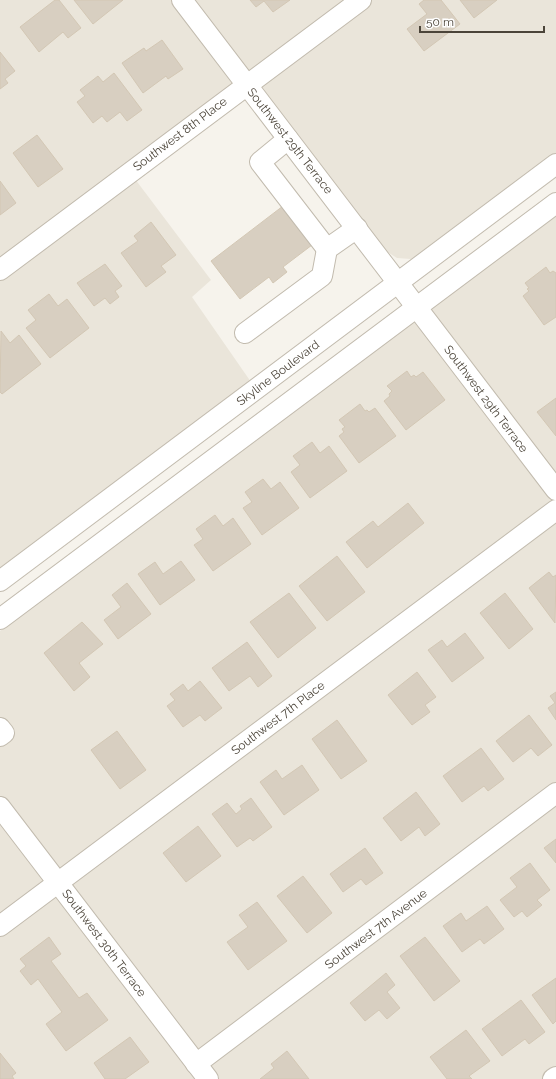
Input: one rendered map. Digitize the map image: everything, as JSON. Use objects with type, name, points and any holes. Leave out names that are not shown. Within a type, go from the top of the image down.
[{"type":"street","name":"Southwest 29th Terrace","points":[[182,0],[556,490]]},
{"type":"street","name":"Southwest 8th Place","points":[[0,270],[246,84],[276,65],[361,0]]},
{"type":"street","points":[[288,139],[260,162],[327,249]]},
{"type":"street","name":"Skyline Boulevard","points":[[0,581],[556,164]]},
{"type":"street","points":[[0,619],[556,203]]},
{"type":"street","points":[[245,333],[322,276],[327,249],[357,228]]},
{"type":"street","name":"Southwest 7th Place","points":[[0,926],[556,510]]},
{"type":"street","points":[[0,728],[4,733],[0,736]]},
{"type":"street","name":"Southwest 7th Avenue","points":[[202,1072],[556,794]]},
{"type":"street","name":"Southwest 30th Terrace","points":[[0,806],[202,1072]]},
{"type":"shaded area","points":[[0,0],[556,0],[556,153],[417,258],[411,259],[397,258],[386,251],[260,86],[135,179],[211,280],[192,297],[251,382],[0,571]]},
{"type":"shaded area","points":[[556,214],[556,1079],[0,1079],[0,631]]},
{"type":"building","points":[[55,0],[59,0],[81,28],[68,38],[63,32],[39,52],[20,27]]},
{"type":"building","points":[[74,0],[123,0],[93,24]]},
{"type":"building","points":[[250,0],[290,0],[273,12],[264,1],[256,7]]},
{"type":"building","points":[[424,0],[441,0],[460,24],[424,51],[407,29],[427,14],[419,4]]},
{"type":"building","points":[[460,0],[497,0],[474,18]]},
{"type":"building","points":[[162,40],[183,69],[168,79],[166,76],[143,93],[122,63],[144,48],[146,51]]},
{"type":"building","points":[[0,52],[15,71],[5,79],[8,83],[0,89]]},
{"type":"building","points":[[114,73],[142,110],[127,121],[120,112],[107,122],[102,116],[93,123],[77,102],[85,96],[80,90],[98,76],[103,82]]},
{"type":"building","points":[[37,135],[63,169],[38,187],[13,153]]},
{"type":"building","points":[[0,181],[16,203],[0,215]]},
{"type":"building","points":[[283,206],[312,245],[283,267],[287,272],[273,283],[269,277],[240,299],[211,261]]},
{"type":"building","points":[[151,222],[176,255],[161,266],[166,272],[146,287],[121,253],[138,241],[134,236]]},
{"type":"building","points":[[105,264],[122,286],[115,291],[119,297],[110,304],[105,298],[94,306],[77,283]]},
{"type":"building","points":[[546,267],[550,273],[553,271],[556,273],[556,317],[544,325],[523,296],[529,291],[527,289],[529,288],[525,283]]},
{"type":"building","points":[[49,294],[58,306],[67,299],[89,328],[50,358],[26,328],[36,320],[28,310]]},
{"type":"building","points":[[1,331],[10,343],[19,335],[41,364],[2,394],[0,392]]},
{"type":"building","points":[[407,371],[411,377],[414,375],[416,377],[423,372],[445,400],[406,430],[384,401],[390,396],[389,394],[392,391],[387,386]]},
{"type":"building","points":[[556,398],[556,436],[537,412]]},
{"type":"building","points":[[360,404],[365,411],[367,410],[369,412],[375,408],[396,436],[359,463],[339,436],[344,432],[342,429],[345,427],[339,420]]},
{"type":"building","points":[[312,442],[320,453],[329,446],[347,471],[310,498],[291,472],[300,465],[293,456]]},
{"type":"building","points":[[263,479],[271,489],[280,482],[299,508],[262,535],[243,508],[252,502],[245,492]]},
{"type":"building","points":[[408,503],[424,523],[367,568],[346,542],[373,521],[378,527]]},
{"type":"building","points":[[215,515],[223,526],[233,518],[251,544],[213,571],[194,545],[203,539],[196,529]]},
{"type":"building","points":[[337,556],[365,592],[327,621],[299,586]]},
{"type":"building","points":[[181,561],[195,580],[160,605],[138,574],[155,562],[163,574]]},
{"type":"building","points":[[549,572],[553,577],[556,575],[555,623],[529,588]]},
{"type":"building","points":[[127,583],[151,614],[118,639],[104,620],[121,607],[112,595]]},
{"type":"building","points":[[289,593],[316,628],[278,658],[250,622]]},
{"type":"building","points":[[505,593],[533,629],[509,649],[480,613]]},
{"type":"building","points":[[82,622],[103,644],[79,663],[90,677],[74,691],[44,653]]},
{"type":"building","points":[[465,633],[484,658],[452,682],[428,650],[442,640],[447,647]]},
{"type":"building","points":[[247,642],[272,676],[258,687],[250,676],[229,691],[212,668]]},
{"type":"building","points":[[417,672],[436,697],[425,705],[430,712],[412,725],[388,695]]},
{"type":"building","points":[[200,681],[222,708],[205,721],[200,715],[183,727],[167,706],[175,700],[170,694],[183,684],[188,691]]},
{"type":"building","points":[[556,692],[556,720],[548,708],[555,703],[550,696]]},
{"type":"building","points":[[529,715],[552,745],[538,756],[531,748],[513,762],[496,741]]},
{"type":"building","points":[[337,720],[367,761],[341,779],[312,739]]},
{"type":"building","points":[[117,731],[146,770],[120,789],[91,750]]},
{"type":"building","points":[[481,748],[504,779],[488,791],[484,786],[462,802],[443,776]]},
{"type":"building","points":[[302,765],[319,790],[284,815],[260,782],[276,770],[282,779]]},
{"type":"building","points":[[416,792],[440,824],[425,836],[419,827],[401,841],[383,818]]},
{"type":"building","points":[[251,798],[272,827],[253,841],[250,838],[237,847],[212,814],[227,803],[236,814],[242,809],[240,806]]},
{"type":"building","points":[[198,826],[221,856],[186,882],[163,853]]},
{"type":"building","points":[[556,839],[556,863],[544,848]]},
{"type":"building","points":[[365,848],[383,873],[366,885],[361,879],[343,892],[330,874]]},
{"type":"building","points":[[530,863],[550,890],[537,900],[542,905],[527,917],[522,911],[514,917],[500,900],[517,887],[510,878]]},
{"type":"building","points":[[303,876],[332,913],[307,933],[277,896]]},
{"type":"building","points":[[257,902],[287,941],[248,970],[227,942],[248,927],[239,915]]},
{"type":"building","points":[[487,906],[504,929],[484,944],[480,939],[462,952],[443,926],[461,913],[466,921]]},
{"type":"building","points":[[49,937],[61,954],[51,961],[79,998],[87,993],[108,1020],[66,1051],[46,1024],[62,1012],[38,979],[31,985],[20,971],[26,966],[20,959]]},
{"type":"building","points":[[425,937],[460,981],[434,1001],[400,956]]},
{"type":"building","points":[[386,973],[395,985],[387,992],[400,1008],[387,1019],[379,1010],[365,1021],[350,1003]]},
{"type":"building","points":[[556,978],[556,1021],[553,1024],[532,995]]},
{"type":"building","points":[[521,1000],[545,1032],[529,1044],[525,1039],[502,1056],[482,1029]]},
{"type":"building","points":[[466,1030],[490,1061],[469,1076],[472,1079],[447,1079],[430,1057]]},
{"type":"building","points":[[130,1037],[149,1062],[125,1079],[105,1079],[94,1063]]},
{"type":"building","points":[[287,1051],[309,1079],[260,1079],[274,1068],[271,1064]]},
{"type":"building","points":[[0,1053],[16,1073],[12,1076],[14,1079],[0,1079]]}]
